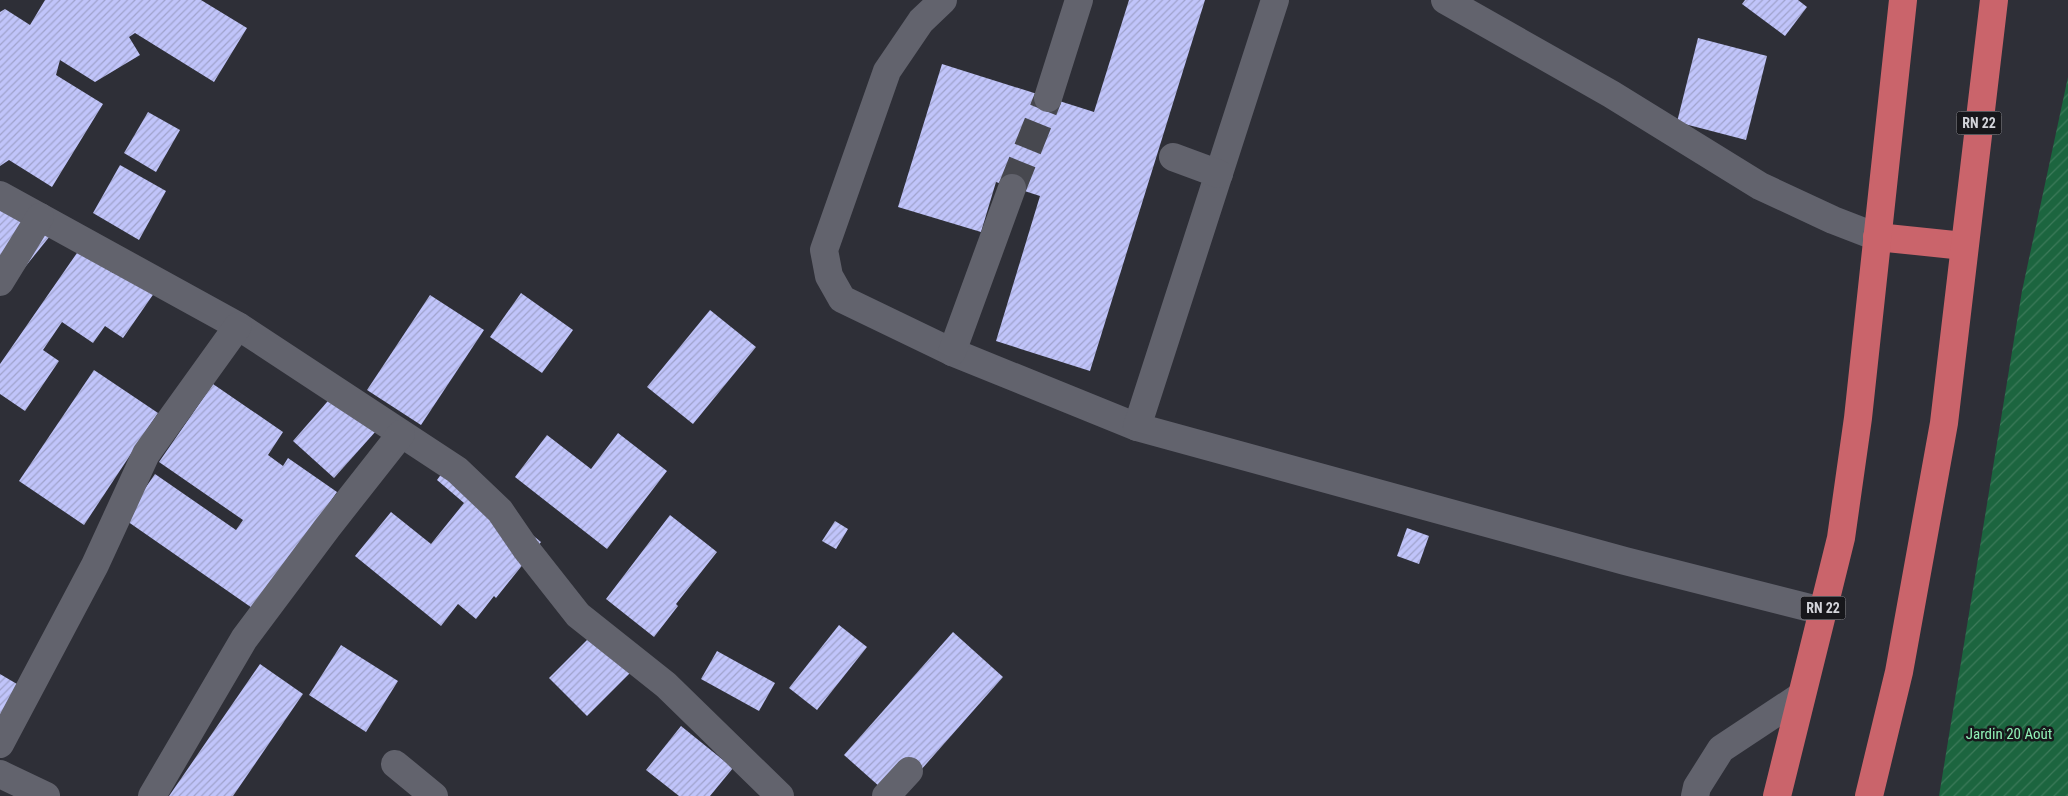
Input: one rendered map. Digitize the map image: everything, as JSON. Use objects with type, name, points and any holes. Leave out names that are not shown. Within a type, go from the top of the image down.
[{"type":"highway","name":"RN 22","points":[[1778,796],[1841,538],[1858,418],[1903,0]]},
{"type":"highway","name":"RN 22","points":[[1869,796],[1899,672],[1942,433],[1994,0]]},
{"type":"highway","points":[[1877,237],[1964,246]]},
{"type":"street","points":[[944,0],[921,21],[887,71],[824,250],[829,276],[842,299],[952,352],[1137,427],[1625,561],[1822,612]]},
{"type":"street","points":[[1048,98],[1079,0]]},
{"type":"street","points":[[1137,427],[1274,0]]},
{"type":"street","points":[[1445,0],[1611,94],[1760,186],[1833,220],[1877,237]]},
{"type":"street","points":[[1173,157],[1219,174]]},
{"type":"street","points":[[952,352],[1012,188]]},
{"type":"street","points":[[0,195],[238,326],[457,470],[500,511],[526,549],[578,615],[666,685],[780,796]]},
{"type":"street","points":[[0,282],[40,217]]},
{"type":"street","points":[[0,744],[95,565],[146,454],[238,326]]},
{"type":"street","points":[[152,796],[244,639],[326,528],[401,434]]},
{"type":"street","points":[[1694,796],[1696,787],[1721,749],[1801,696]]},
{"type":"street","points":[[395,764],[434,796]]},
{"type":"street","points":[[886,796],[909,771]]},
{"type":"street","points":[[0,774],[46,796]]},
{"type":"green space","name":"Jardin 20 Août","points":[[2068,77],[2068,796],[1939,796],[2022,291]]},
{"type":"building","points":[[45,0],[201,0],[247,28],[214,82],[135,33],[129,37],[140,55],[95,82],[60,60],[56,75],[103,104],[52,187],[9,160],[0,166],[0,12],[5,9],[30,25]]},
{"type":"building","points":[[1129,0],[1205,0],[1090,371],[996,341],[1040,196],[996,182],[981,232],[898,207],[942,64],[1094,112]]},
{"type":"building","points":[[1745,0],[1798,0],[1807,7],[1785,36],[1742,4]]},
{"type":"building","points":[[1698,38],[1767,56],[1746,140],[1677,122]]},
{"type":"building","points":[[148,112],[180,130],[156,172],[124,153]]},
{"type":"building","points":[[120,165],[166,191],[139,240],[93,213]]},
{"type":"building","points":[[0,203],[54,231],[9,287],[0,280]]},
{"type":"building","points":[[79,250],[113,273],[120,263],[157,289],[123,338],[105,326],[93,343],[62,322],[43,350],[59,361],[25,411],[0,394],[0,364]]},
{"type":"building","points":[[521,293],[573,330],[542,373],[490,337]]},
{"type":"building","points":[[430,295],[484,330],[421,425],[367,390]]},
{"type":"building","points":[[710,310],[756,347],[693,424],[647,387]]},
{"type":"building","points":[[94,370],[158,413],[84,525],[19,481]]},
{"type":"building","points":[[213,384],[283,432],[268,455],[283,466],[288,458],[337,492],[255,610],[124,519],[155,474],[236,530],[243,520],[159,462]]},
{"type":"building","points":[[334,394],[376,431],[334,478],[293,441]]},
{"type":"building","points":[[618,433],[667,471],[607,549],[515,477],[547,435],[591,469]]},
{"type":"building","points":[[447,466],[541,542],[496,598],[494,596],[476,619],[458,604],[441,626],[355,556],[391,512],[431,544],[464,503],[437,480]]},
{"type":"building","points":[[670,515],[717,552],[676,604],[678,606],[654,637],[606,599]]},
{"type":"building","points":[[835,521],[848,529],[836,549],[822,541]]},
{"type":"building","points":[[1407,528],[1429,536],[1419,564],[1397,556]]},
{"type":"building","points":[[839,625],[867,647],[817,710],[789,688]]},
{"type":"building","points":[[601,626],[639,664],[587,716],[549,678]]},
{"type":"building","points":[[953,632],[1003,677],[920,771],[880,787],[844,755]]},
{"type":"building","points":[[341,645],[398,681],[366,732],[309,695]]},
{"type":"building","points":[[717,651],[775,683],[759,711],[701,679]]},
{"type":"building","points":[[260,664],[303,694],[233,796],[169,796]]},
{"type":"building","points":[[0,674],[22,687],[0,723]]},
{"type":"building","points":[[681,726],[733,768],[710,796],[679,796],[646,770]]},
{"type":"tunnel","points":[[1012,188],[1048,98]]}]
